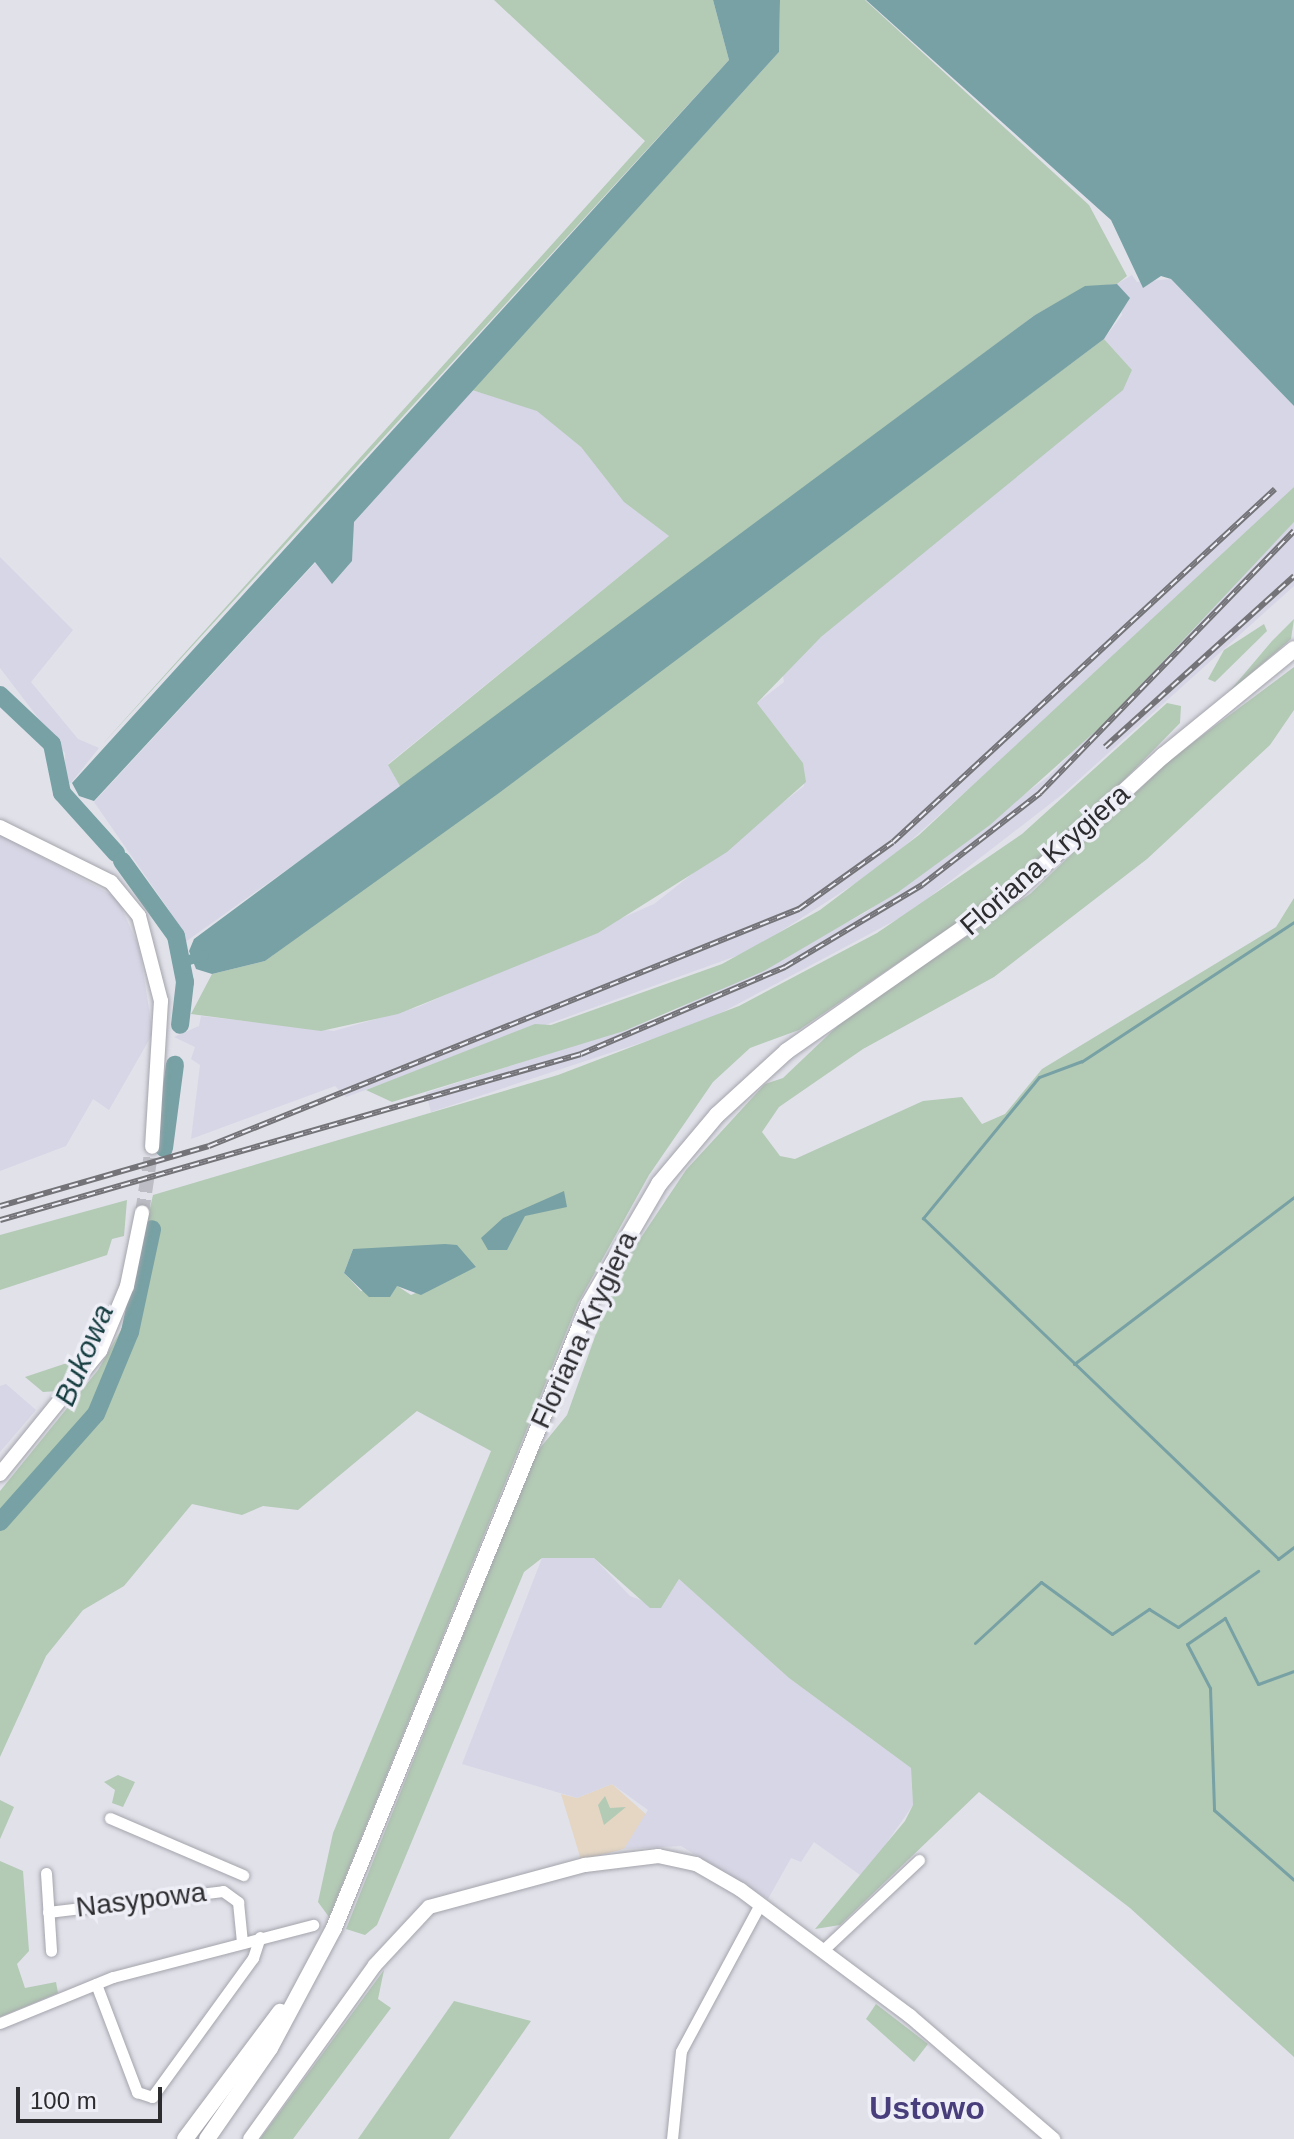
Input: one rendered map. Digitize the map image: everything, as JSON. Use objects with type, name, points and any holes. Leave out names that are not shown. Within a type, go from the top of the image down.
[{"type":"main road","name":"Floriana Krygiera","points":[[207,2139],[270,2048],[303,1982],[398,1777],[565,1360],[633,1223],[744,1089],[828,1020],[1016,891],[1163,756],[1294,649]]},
{"type":"main road","name":"Floriana Krygiera","points":[[185,2139],[303,1982]]},
{"type":"street","points":[[0,827],[111,882],[139,916],[161,1001],[152,1147]]},
{"type":"street","points":[[0,1474],[100,1351],[127,1286],[142,1213]]},
{"type":"street","points":[[110,1818],[243,1875]]},
{"type":"street","points":[[250,2139],[379,1959],[441,1900],[621,1859],[690,1861],[760,1904],[1053,2139]]},
{"type":"street","points":[[822,1951],[919,1860]]},
{"type":"street","points":[[46,1873],[51,1951]]},
{"type":"street","name":"Nasypowa","points":[[48,1912],[223,1891],[238,1902],[242,1942]]},
{"type":"street","points":[[672,2139],[681,2051],[760,1904]]},
{"type":"street","name":"Nasypowa","points":[[0,2023],[96,1984],[313,1925]]},
{"type":"street","points":[[96,1984],[137,2092],[152,2097],[253,1958],[260,1937]]},
{"type":"shaded area","points":[[1132,275],[1137,282],[1171,279],[1294,406],[1294,487],[1165,614],[881,867],[750,951],[346,1097],[335,1086],[191,1139],[200,1065],[191,1059],[195,1047],[174,1037],[199,1026],[201,1016],[334,1031],[418,1007],[654,904],[804,786],[803,763],[757,703],[784,682],[782,670],[1129,377],[1132,370],[1104,339],[1122,315],[1117,284]]},
{"type":"shaded area","points":[[472,390],[537,410],[581,447],[624,502],[669,536],[388,764],[401,788],[184,943],[169,910],[94,802],[316,562],[333,583],[352,561],[353,522]]},
{"type":"shaded area","points":[[1294,522],[1294,586],[1064,793],[909,913],[704,1022],[431,1112],[426,1093],[660,1018],[865,913],[1049,776]]},
{"type":"shaded area","points":[[0,557],[73,630],[31,682],[78,739],[99,748],[71,783],[65,783],[65,753],[0,668]]},
{"type":"shaded area","points":[[0,834],[117,898],[139,947],[153,1033],[109,1110],[93,1099],[66,1146],[0,1171]]},
{"type":"shaded area","points":[[6,1384],[36,1410],[0,1452],[0,1386]]},
{"type":"shaded area","points":[[542,1558],[594,1558],[630,1596],[661,1608],[679,1579],[789,1678],[911,1768],[913,1805],[863,1877],[814,1842],[801,1862],[791,1858],[768,1899],[681,1846],[624,1849],[648,1810],[612,1784],[577,1798],[462,1764]]},
{"type":"shaded area","points":[[612,1784],[649,1817],[624,1849],[581,1860],[561,1794],[577,1798]]},
{"type":"green space","points":[[494,0],[713,0],[729,60],[99,748],[645,141]]},
{"type":"green space","points":[[780,0],[865,0],[1089,205],[1127,276],[1117,284],[1085,287],[1035,315],[401,788],[388,765],[669,536],[624,502],[581,447],[537,411],[472,390],[779,52]]},
{"type":"green space","points":[[1104,339],[1132,370],[1123,390],[821,637],[757,703],[803,763],[806,782],[727,852],[598,933],[398,1014],[321,1031],[191,1014],[212,974],[265,961]]},
{"type":"green space","points":[[1294,487],[1294,522],[1107,721],[990,825],[897,893],[764,971],[624,1031],[392,1102],[366,1090],[535,1024],[551,1025],[722,964],[820,910],[919,835]]},
{"type":"green space","points":[[1294,619],[1291,639],[1228,693],[1272,641]]},
{"type":"green space","points":[[1264,624],[1267,631],[1215,682],[1208,679],[1224,650]]},
{"type":"green space","points":[[1294,667],[1294,710],[1270,745],[1147,859],[994,977],[863,1049],[779,1107],[762,1132],[780,1156],[795,1159],[923,1101],[962,1097],[982,1124],[1005,1114],[1042,1069],[1276,927],[1294,898],[1294,2057],[1130,1908],[979,1792],[840,1925],[815,1929],[905,1821],[913,1805],[911,1768],[789,1678],[679,1579],[661,1608],[650,1608],[594,1558],[542,1558],[524,1572],[377,1925],[365,1935],[346,1929],[536,1453],[567,1415],[618,1272],[686,1170],[765,1084],[783,1078],[847,1017],[1030,894],[1172,758]]},
{"type":"green space","points":[[1167,703],[1181,706],[1180,723],[1070,835],[967,916],[799,1030],[750,1048],[713,1082],[649,1175],[578,1303],[329,1917],[318,1902],[333,1833],[491,1451],[417,1411],[298,1510],[263,1506],[242,1515],[192,1504],[124,1586],[83,1610],[46,1656],[0,1757],[0,1491],[98,1370],[122,1328],[153,1195],[558,1075],[739,1006],[877,933],[1022,834]],"holes":[[[353,1249],[399,1249],[476,1267],[411,1295],[396,1285],[361,1291],[344,1273]]]},
{"type":"green space","points":[[127,1200],[124,1236],[112,1239],[107,1255],[0,1290],[0,1235]]},
{"type":"green space","points":[[79,1359],[58,1391],[43,1392],[25,1377]]},
{"type":"green space","points":[[118,1775],[135,1782],[123,1807],[112,1803],[115,1790],[104,1782]]},
{"type":"green space","points":[[605,1796],[610,1808],[626,1807],[604,1825],[598,1805]]},
{"type":"green space","points":[[0,1800],[14,1807],[0,1839]]},
{"type":"green space","points":[[0,1861],[23,1871],[29,1951],[17,1964],[25,1988],[56,1982],[58,1993],[0,2017]]},
{"type":"green space","points":[[384,1970],[378,1999],[391,2008],[293,2139],[260,2139]]},
{"type":"green space","points":[[454,2001],[531,2021],[449,2139],[358,2139]]},
{"type":"green space","points":[[876,2004],[928,2044],[914,2062],[866,2019]]},
{"type":"water","points":[[713,0],[780,0],[779,52],[354,522],[352,561],[332,584],[315,562],[94,801],[79,796],[72,783],[729,60]]},
{"type":"water","points":[[866,0],[1294,0],[1294,406],[1171,279],[1161,276],[1143,288],[1111,220]]},
{"type":"water","points":[[1117,284],[1130,298],[1104,339],[499,793],[265,961],[212,974],[196,969],[189,951],[194,939],[1035,315],[1085,286]]},
{"type":"water","points":[[564,1191],[567,1207],[525,1216],[507,1250],[488,1250],[481,1238],[503,1218]]},
{"type":"water","points":[[457,1245],[476,1267],[421,1295],[397,1286],[390,1297],[369,1297],[344,1273],[353,1249]]},
{"type":"waterway","name":"Bukowa","points":[[0,695],[52,744],[62,793],[116,853]]},
{"type":"waterway","name":"Bukowa","points":[[122,861],[176,936],[185,982],[180,1025]]},
{"type":"waterway","points":[[1294,922],[1082,1061],[1039,1077],[923,1218],[1278,1559],[1294,1547]]},
{"type":"waterway","points":[[183,962],[204,955]]},
{"type":"waterway","name":"Bukowa","points":[[164,1148],[175,1065]]},
{"type":"waterway","points":[[1074,1364],[1294,1197]]},
{"type":"waterway","name":"Bukowa","points":[[0,1522],[96,1414],[130,1332],[152,1229]]},
{"type":"waterway","points":[[975,1643],[1041,1582],[1112,1634],[1149,1609],[1178,1627],[1258,1571]]},
{"type":"waterway","points":[[1294,1671],[1258,1684],[1225,1618],[1187,1644],[1210,1688],[1214,1810],[1294,1880]]},
{"type":"tunnel","points":[[142,1213],[152,1147]]},
{"type":"railway","points":[[0,1206],[209,1146],[799,909],[893,842],[1275,489]]},
{"type":"railway","points":[[0,1220],[581,1054],[785,967],[922,885],[1040,793],[1294,531]]},
{"type":"railway","points":[[1105,747],[1294,576]]},
{"type":"district","name":"Ustowo","points":[[927,2108]]}]
